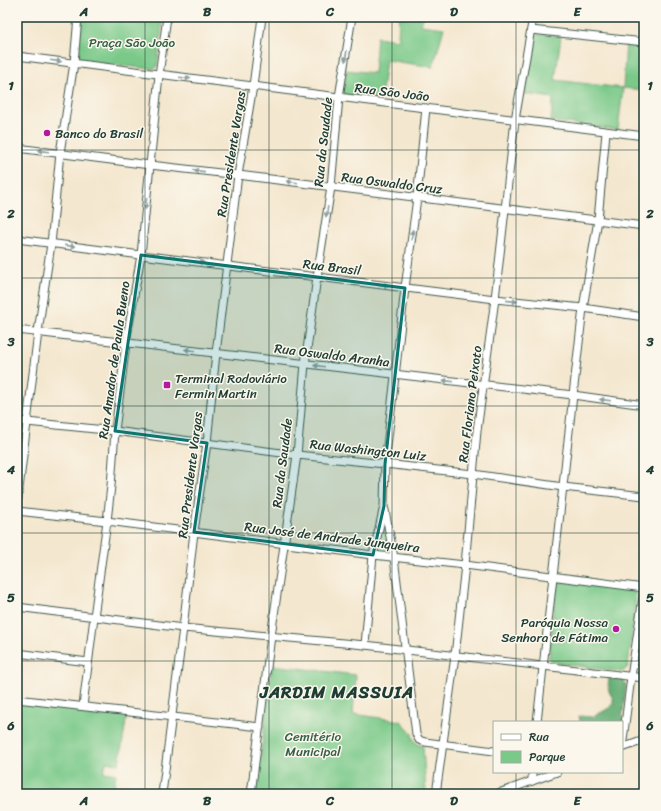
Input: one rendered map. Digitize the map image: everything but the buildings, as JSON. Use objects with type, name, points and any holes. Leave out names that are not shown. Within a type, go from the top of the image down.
[{"type":"street","points":[[17,505],[38,332],[51,244],[60,153],[74,64],[78,17]]},
{"type":"street","name":"Rua Amador de Paula Bueno","points":[[83,706],[107,521],[115,431],[126,342],[141,255],[159,75],[167,17]]},
{"type":"street","name":"Rua Presidente Vargas","points":[[162,794],[194,532],[207,443],[216,353],[228,266],[238,175],[253,86],[262,17]]},
{"type":"street","name":"Rua da Saudade","points":[[251,794],[271,636],[297,455],[306,364],[317,277],[331,187],[339,97],[352,17]]},
{"type":"street","name":"Rua Floriano Peixoto","points":[[436,794],[455,656],[477,431],[495,299],[515,120],[533,17]]},
{"type":"street","points":[[531,30],[644,42]]},
{"type":"street","name":"Rua São João","points":[[17,56],[644,136]]},
{"type":"street","points":[[365,645],[373,555],[384,506],[385,464],[417,198],[426,108]]},
{"type":"street","points":[[537,721],[583,308],[598,220],[606,132]]},
{"type":"street","name":"Rua Oswaldo Cruz","points":[[17,148],[644,226]]},
{"type":"street","name":"Rua Brasil","points":[[17,239],[495,299],[583,308],[644,317]]},
{"type":"street","name":"Rua Oswaldo Aranha","points":[[17,330],[644,405]]},
{"type":"street","name":"Rua Washington Luiz","points":[[17,421],[115,431],[297,455],[473,474],[563,487],[644,496]]},
{"type":"street","points":[[384,506],[394,558],[416,734],[419,740],[425,742],[493,751]]},
{"type":"street","name":"Rua José de Andrade Junqueira","points":[[17,511],[284,543],[394,558],[465,565],[644,589]]},
{"type":"street","points":[[623,740],[644,589]]},
{"type":"street","points":[[17,607],[183,628],[365,645],[644,678]]},
{"type":"street","points":[[17,653],[88,662]]},
{"type":"street","points":[[17,699],[260,727]]},
{"type":"street","points":[[623,748],[644,740]]},
{"type":"street","points":[[532,773],[532,781]]},
{"type":"street","points":[[496,794],[554,773]]},
{"type":"highlighted area","points":[[141,255],[405,288],[385,464],[384,506],[373,555],[194,532],[207,443],[115,431]]},
{"type":"green space","name":"Praça São João","points":[[81,17],[163,17],[157,67],[153,69],[79,61],[77,57]]},
{"type":"green space","points":[[399,17],[423,17],[421,25],[444,28],[433,67],[386,60],[381,99],[345,95],[343,92],[346,70],[374,73],[377,37],[398,40]]},
{"type":"green space","points":[[539,34],[561,36],[555,80],[623,88],[618,130],[551,121],[553,98],[525,94],[534,36]]},
{"type":"green space","points":[[626,43],[644,45],[644,90],[623,88]]},
{"type":"green space","points":[[384,519],[389,551],[387,553],[376,551]]},
{"type":"green space","points":[[560,581],[632,590],[636,594],[628,667],[622,672],[551,662],[549,658],[556,584]]},
{"type":"green space","name":"Cemitério Municipal","points":[[272,665],[356,675],[353,714],[401,721],[412,733],[412,737],[417,744],[423,746],[426,794],[256,794]]},
{"type":"green space","points":[[609,677],[622,678],[626,685],[622,721],[580,721],[579,716],[593,717],[609,708],[613,703],[613,698],[608,688]]},
{"type":"green space","points":[[17,701],[127,715],[119,764],[106,762],[104,772],[116,774],[113,794],[17,794]]},
{"type":"place","name":"Banco do Brasil","points":[[47,133]]},
{"type":"place","name":"Terminal Rodoviário Fermin Martin","points":[[167,385]]},
{"type":"place","name":"Paróquia Nossa Senhora de Fátima","points":[[616,629]]},
{"type":"district","name":"JARDIM MASSUIA","points":[[337,692]]}]
